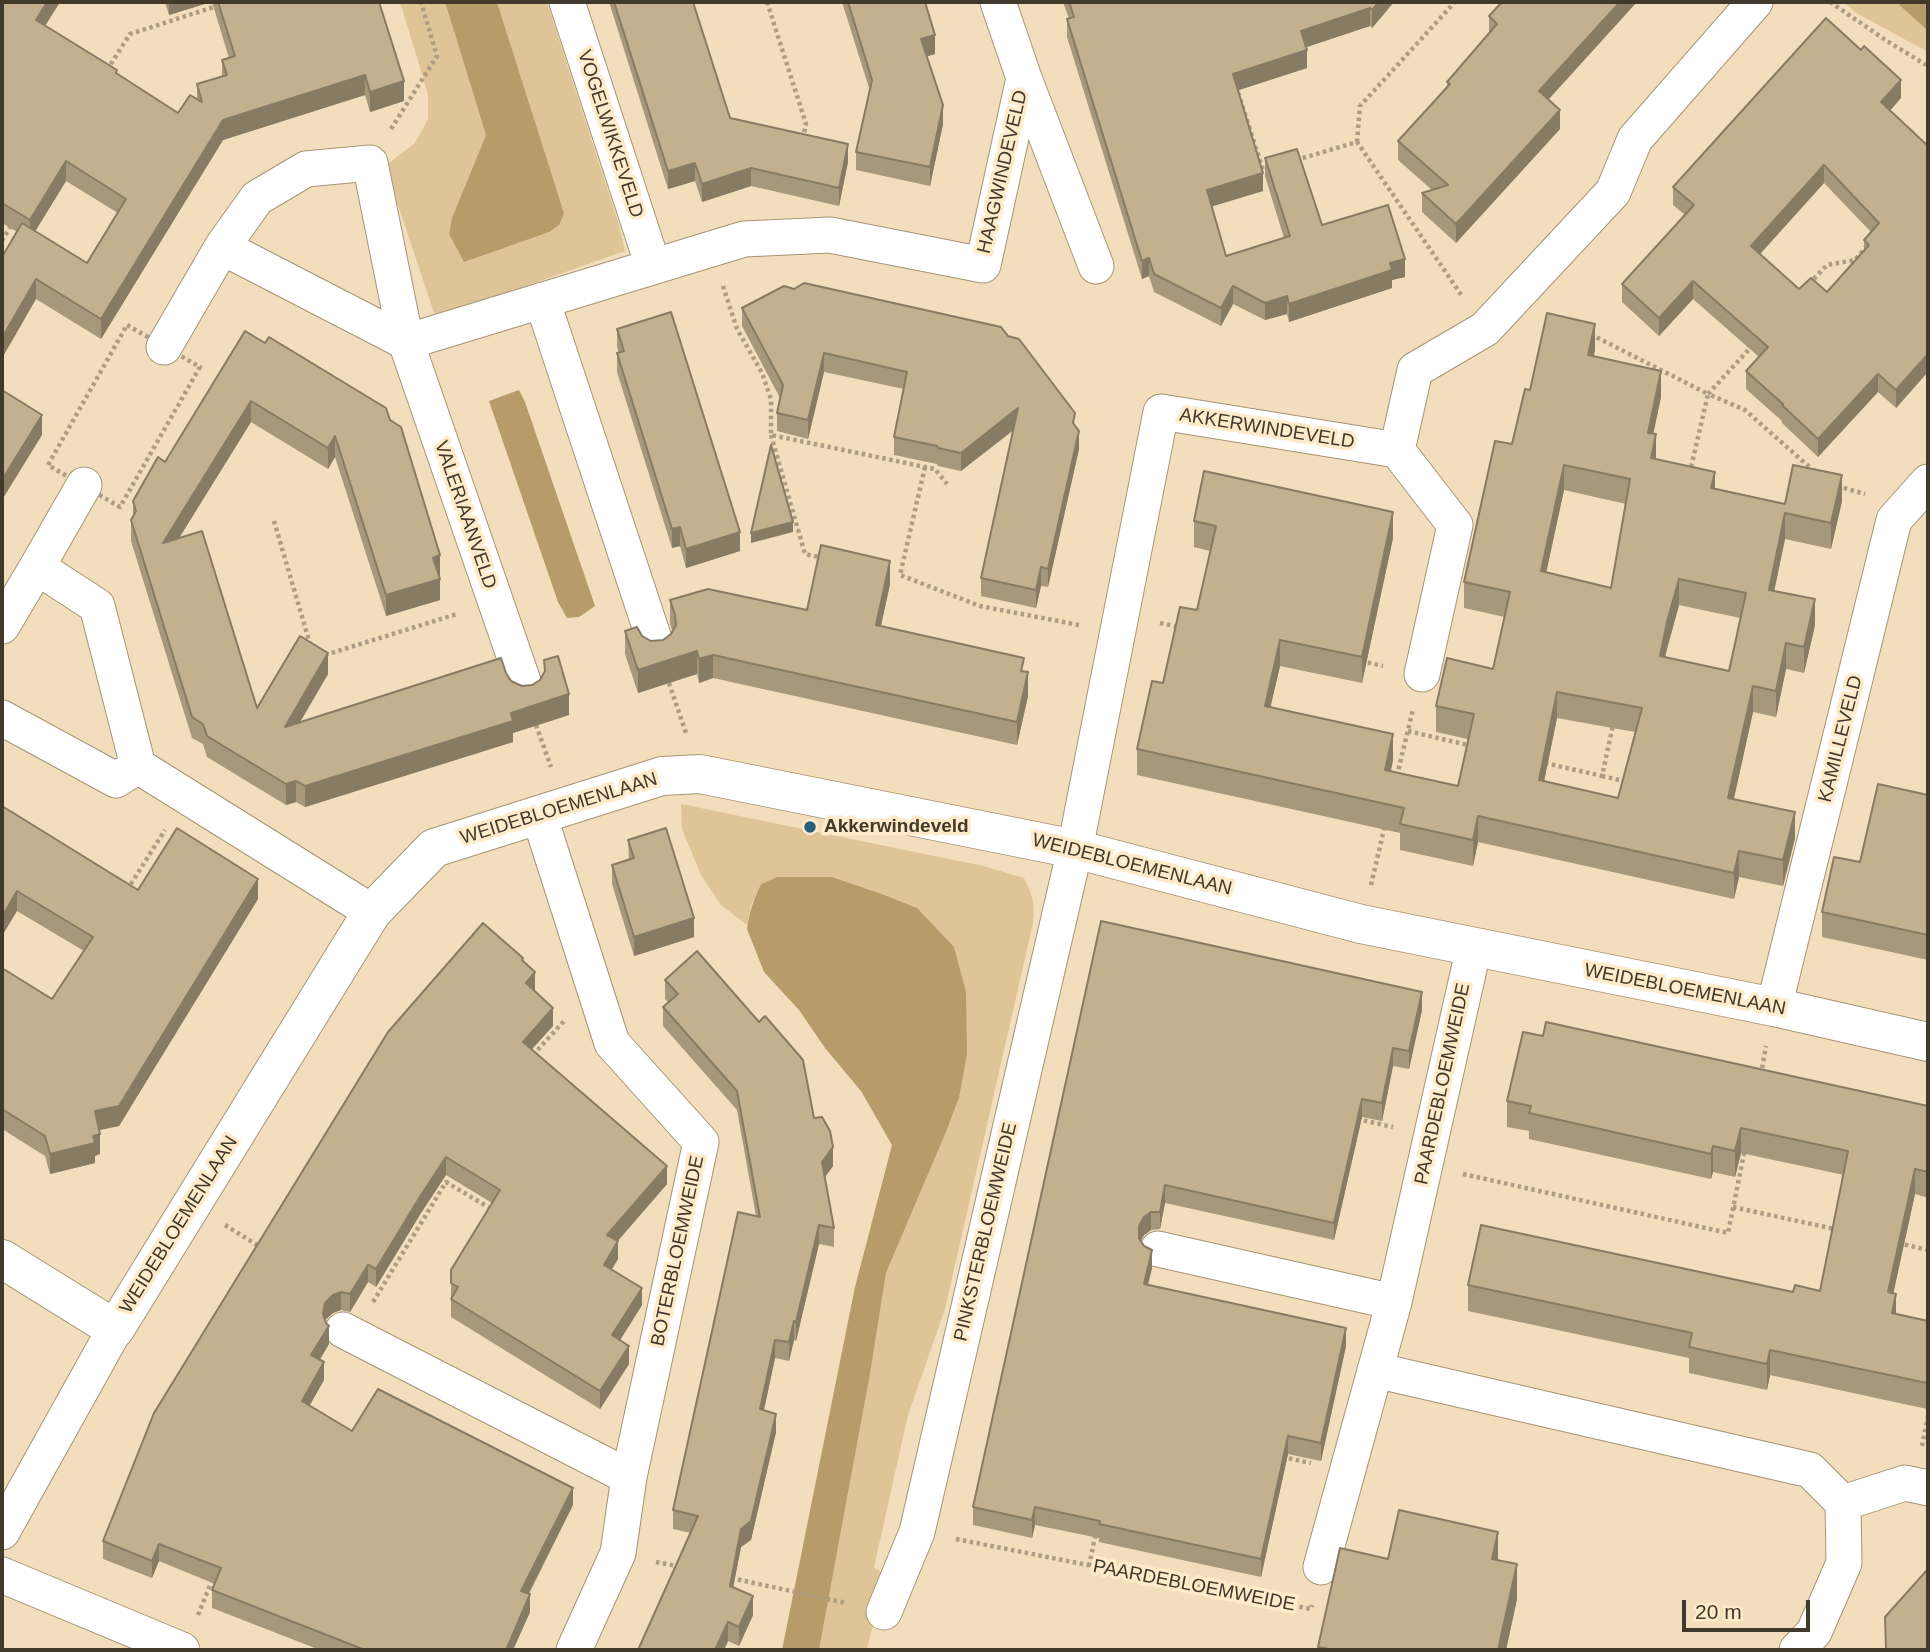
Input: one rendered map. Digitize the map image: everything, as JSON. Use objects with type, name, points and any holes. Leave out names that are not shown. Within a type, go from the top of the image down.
[{"type":"street","name":"VOGELWIKKEVELD","points":[[568,2],[653,266]]},
{"type":"street","name":"HAAGWINDEVELD","points":[[998,2],[1024,78],[1096,265]]},
{"type":"street","points":[[1422,674],[1455,525],[1397,450],[1415,370],[1485,329],[1613,192],[1635,139],[1755,2]]},
{"type":"street","name":"HAAGWINDEVELD","points":[[653,266],[744,239],[830,234],[983,265],[1024,78]]},
{"type":"street","points":[[164,347],[222,247],[257,198],[306,169],[370,163]]},
{"type":"street","name":"VALERIAANVELD","points":[[370,163],[406,342],[525,687]]},
{"type":"street","points":[[222,247],[406,342],[653,266]]},
{"type":"street","points":[[542,300],[656,645]]},
{"type":"street","name":"AKKERWINDEVELD","points":[[1075,849],[1161,412],[1397,450]]},
{"type":"street","name":"KAMILLEVELD","points":[[1774,1007],[1894,520],[1928,482]]},
{"type":"street","points":[[2,626],[84,485]]},
{"type":"street","points":[[37,567],[97,606],[138,766],[372,912]]},
{"type":"street","points":[[2,718],[116,780],[138,766]]},
{"type":"street","name":"WEIDEBLOEMENLAAN","points":[[2,1532],[115,1329],[372,912],[434,848],[662,776],[700,774],[1075,849],[1361,924],[1774,1007],[1928,1042]]},
{"type":"street","name":"BOTERBLOEMWEIDE","points":[[539,815],[612,1043],[701,1142],[628,1477],[618,1553],[574,1650]]},
{"type":"street","name":"PINKSTERBLOEMWEIDE","points":[[884,1612],[917,1532],[1075,849]]},
{"type":"street","name":"PAARDEBLOEMWEIDE","points":[[1321,1567],[1394,1302],[1474,947]]},
{"type":"street","points":[[1158,1249],[1394,1302]]},
{"type":"street","points":[[2,1259],[115,1329]]},
{"type":"street","points":[[348,1333],[628,1477]]},
{"type":"street","points":[[1375,1370],[1810,1470],[1843,1503],[1844,1563],[1814,1632],[1797,1650]]},
{"type":"street","points":[[1843,1503],[1905,1483],[1928,1488]]},
{"type":"street","points":[[2,1576],[188,1638]]},
{"type":"path","points":[[101,80],[130,34],[229,2]]},
{"type":"path","points":[[370,163],[437,56],[421,2]]},
{"type":"path","points":[[767,2],[806,124],[800,149]]},
{"type":"path","points":[[1455,2],[1360,106],[1357,142],[1485,329]]},
{"type":"path","points":[[1830,2],[1928,66]]},
{"type":"path","points":[[1234,79],[1263,170],[1277,166]]},
{"type":"path","points":[[1290,162],[1357,142]]},
{"type":"path","points":[[2,241],[16,218]]},
{"type":"path","points":[[1809,285],[1827,265],[1855,260],[1873,240]]},
{"type":"path","points":[[711,248],[737,329],[761,373],[771,399],[771,435],[805,554],[832,560]]},
{"type":"path","points":[[127,325],[200,368],[120,507],[84,485],[48,465],[127,325]]},
{"type":"path","points":[[1583,334],[1596,337],[1745,410],[1817,474]]},
{"type":"path","points":[[1688,485],[1708,394],[1754,344]]},
{"type":"path","points":[[771,435],[935,469],[947,484]]},
{"type":"path","points":[[925,467],[900,575],[979,606],[1190,630]]},
{"type":"path","points":[[1827,483],[1869,495],[1894,520]]},
{"type":"path","points":[[274,521],[311,646]]},
{"type":"path","points":[[315,659],[495,603]]},
{"type":"path","points":[[1358,661],[1422,674],[1396,783]]},
{"type":"path","points":[[669,683],[700,774]]},
{"type":"path","points":[[1602,776],[1613,725]]},
{"type":"path","points":[[1408,731],[1473,746]]},
{"type":"path","points":[[1537,761],[1629,782]]},
{"type":"path","points":[[127,890],[186,796]]},
{"type":"path","points":[[1361,924],[1386,821]]},
{"type":"path","points":[[531,1058],[573,1010],[600,1003]]},
{"type":"path","points":[[1758,1087],[1774,1007]]},
{"type":"path","points":[[1426,1165],[1728,1233],[1747,1140]]},
{"type":"path","points":[[348,1333],[446,1182],[504,1217]]},
{"type":"path","points":[[192,1204],[263,1249]]},
{"type":"path","points":[[1733,1207],[1850,1233]]},
{"type":"path","points":[[1889,1241],[1928,1250]]},
{"type":"path","points":[[1281,1457],[1347,1471]]},
{"type":"path","name":"PAARDEBLOEMWEIDE","points":[[917,1532],[1311,1609],[1321,1567]]},
{"type":"path","points":[[618,1553],[692,1570]]},
{"type":"path","points":[[188,1638],[215,1574]]},
{"type":"path","points":[[719,1576],[841,1602]]},
{"type":"shaded area","points":[[400,2],[445,2],[486,135],[452,218],[449,234],[464,262],[564,213],[497,2],[547,2],[625,251],[441,316],[434,313],[385,166],[415,143],[428,119],[428,94]]},
{"type":"shaded area","points":[[445,2],[497,2],[564,213],[559,225],[549,232],[464,262],[449,234],[452,218],[486,135]]},
{"type":"shaded area","points":[[1843,2],[1896,2],[1928,31],[1928,52],[1858,14]]},
{"type":"shaded area","points":[[1896,2],[1928,2],[1928,31]]},
{"type":"shaded area","points":[[519,390],[595,606],[579,617],[567,618],[558,602],[489,401]]},
{"type":"shaded area","points":[[681,804],[983,866],[1024,878],[1033,900],[1033,923],[945,1309],[908,1415],[874,1567],[894,1582],[874,1620],[867,1650],[819,1650],[886,1273],[959,1098],[967,1055],[879,893],[832,877],[777,877],[761,884],[751,905],[747,925],[721,905],[701,875],[682,829]]},
{"type":"shaded area","points":[[777,877],[832,877],[917,908],[954,947],[966,992],[967,1055],[959,1098],[886,1273],[819,1650],[782,1650],[855,1287],[892,1145],[861,1091],[825,1048],[799,1010],[764,972],[747,929],[761,884]]},
{"type":"building","points":[[2,2],[47,2],[36,20],[117,70],[116,73],[178,113],[190,95],[202,102],[197,84],[227,75],[222,60],[235,56],[218,2],[379,2],[404,81],[370,92],[365,75],[223,120],[101,319],[36,279],[2,338],[2,257],[22,223],[87,263],[126,199],[66,161],[30,220],[2,203]]},
{"type":"building","points":[[614,2],[693,2],[730,118],[848,144],[839,188],[751,168],[702,184],[695,163],[668,171]]},
{"type":"building","points":[[848,2],[925,2],[935,35],[921,39],[943,105],[930,167],[856,152],[872,80]]},
{"type":"building","points":[[1069,2],[1379,2],[1372,10],[1370,8],[1301,31],[1307,50],[1233,74],[1263,173],[1207,190],[1226,256],[1290,236],[1265,158],[1297,149],[1322,225],[1388,205],[1405,259],[1390,263],[1392,270],[1289,304],[1287,296],[1265,303],[1233,286],[1221,308],[1154,274],[1149,258],[1142,261],[1067,19],[1074,17]]},
{"type":"building","points":[[1502,2],[1620,2],[1539,91],[1560,110],[1456,224],[1422,193],[1448,185],[1398,141],[1450,84],[1447,82],[1497,24],[1489,16]]},
{"type":"building","points":[[1826,18],[1861,50],[1864,46],[1901,80],[1881,102],[1928,146],[1928,355],[1896,390],[1878,374],[1818,439],[1746,371],[1768,347],[1693,281],[1659,318],[1622,284],[1694,205],[1673,187]],"holes":[[[1824,165],[1879,223],[1864,240],[1869,245],[1827,292],[1811,278],[1799,289],[1751,246]]]},
{"type":"building","points":[[804,283],[1001,327],[1008,336],[1019,339],[1075,413],[1073,423],[1079,431],[1048,569],[1041,567],[1036,590],[981,578],[1018,408],[961,453],[894,437],[907,372],[824,353],[808,420],[777,413],[783,385],[742,308],[784,286],[794,289]]},
{"type":"building","points":[[671,312],[740,532],[686,549],[680,527],[672,529],[617,353],[624,351],[617,329]]},
{"type":"building","points":[[1547,313],[1595,324],[1588,355],[1661,371],[1648,433],[1656,434],[1651,458],[1715,472],[1711,488],[1785,504],[1793,465],[1842,475],[1831,523],[1785,513],[1769,590],[1815,599],[1804,647],[1786,643],[1776,691],[1753,686],[1728,798],[1795,812],[1783,860],[1739,851],[1734,873],[1478,816],[1473,840],[1400,824],[1404,808],[1137,749],[1152,681],[1163,683],[1180,607],[1197,610],[1216,526],[1194,521],[1204,471],[1393,512],[1362,657],[1280,640],[1265,706],[1393,734],[1385,770],[1458,786],[1474,714],[1436,706],[1447,658],[1493,669],[1510,592],[1464,582],[1495,441],[1512,444],[1525,389],[1530,390]],"holes":[[[1564,465],[1630,479],[1611,588],[1541,571]],[[1679,579],[1746,593],[1729,671],[1660,656]],[[1557,692],[1642,708],[1618,798],[1539,780]]]},
{"type":"building","points":[[245,331],[265,343],[269,337],[386,408],[390,420],[401,427],[440,555],[433,558],[440,579],[386,595],[335,436],[328,448],[251,401],[163,543],[202,531],[257,708],[300,636],[328,653],[285,727],[501,658],[511,681],[522,686],[532,685],[540,680],[545,671],[544,660],[558,656],[569,694],[511,713],[513,721],[305,786],[296,781],[286,784],[207,736],[203,724],[192,717],[131,520],[136,511],[133,501],[158,457],[165,462]]},
{"type":"building","points":[[2,390],[42,415],[2,480]]},
{"type":"building","points":[[771,445],[793,522],[751,533]]},
{"type":"building","points":[[821,545],[890,561],[876,625],[1024,658],[1021,671],[1028,672],[1017,722],[713,655],[699,659],[697,651],[638,670],[625,631],[637,627],[642,636],[651,641],[663,640],[671,634],[676,625],[670,600],[708,589],[807,610]]},
{"type":"building","points":[[1878,784],[1928,795],[1928,935],[1822,912],[1834,857],[1860,862]]},
{"type":"building","points":[[2,806],[138,890],[177,828],[258,879],[119,1106],[95,1111],[100,1134],[93,1136],[95,1143],[50,1154],[45,1136],[2,1109],[2,968],[52,999],[93,937],[17,891],[2,917]]},
{"type":"building","points":[[666,828],[694,918],[634,937],[612,865],[634,858],[628,840]]},
{"type":"building","points":[[1101,921],[1422,992],[1409,1051],[1393,1048],[1382,1103],[1362,1099],[1334,1223],[1165,1185],[1160,1212],[1151,1212],[1139,1226],[1139,1238],[1144,1246],[1152,1250],[1144,1284],[1346,1328],[1321,1443],[1288,1436],[1261,1559],[1099,1524],[1100,1521],[1035,1507],[1032,1520],[973,1507]]},
{"type":"building","points":[[483,923],[535,972],[526,983],[553,1008],[523,1042],[667,1166],[607,1235],[618,1241],[604,1265],[642,1288],[612,1335],[629,1346],[600,1391],[451,1299],[458,1287],[451,1283],[451,1270],[500,1190],[446,1157],[376,1269],[368,1265],[350,1294],[341,1292],[325,1303],[323,1314],[329,1326],[311,1355],[324,1362],[302,1401],[352,1431],[378,1389],[573,1488],[521,1591],[530,1594],[507,1648],[512,1650],[365,1650],[212,1590],[221,1568],[159,1544],[152,1561],[103,1541],[154,1413],[388,1032]]},
{"type":"building","points":[[697,951],[759,1022],[765,1016],[803,1060],[814,1118],[822,1117],[830,1131],[833,1147],[822,1162],[834,1228],[819,1225],[789,1342],[775,1340],[760,1409],[776,1414],[751,1521],[741,1529],[730,1586],[753,1596],[739,1627],[728,1622],[715,1650],[638,1650],[698,1516],[673,1510],[738,1212],[760,1217],[737,1091],[663,1007],[678,994],[665,980]]},
{"type":"building","points":[[1546,1022],[1928,1106],[1928,1172],[1915,1169],[1888,1292],[1896,1294],[1892,1313],[1928,1321],[1928,1385],[1770,1350],[1767,1364],[1689,1347],[1692,1333],[1468,1285],[1481,1225],[1793,1292],[1795,1285],[1820,1291],[1848,1151],[1741,1128],[1735,1151],[1713,1146],[1711,1154],[1529,1113],[1531,1106],[1507,1101],[1523,1032],[1543,1036]]},
{"type":"building","points":[[1399,1510],[1498,1532],[1492,1559],[1517,1564],[1498,1650],[1334,1650],[1318,1647],[1340,1548],[1388,1559]]},
{"type":"building","points":[[1928,1569],[1928,1650],[1886,1650],[1885,1617]]},
{"type":"place","name":"Akkerwindeveld","points":[[810,827]]}]
